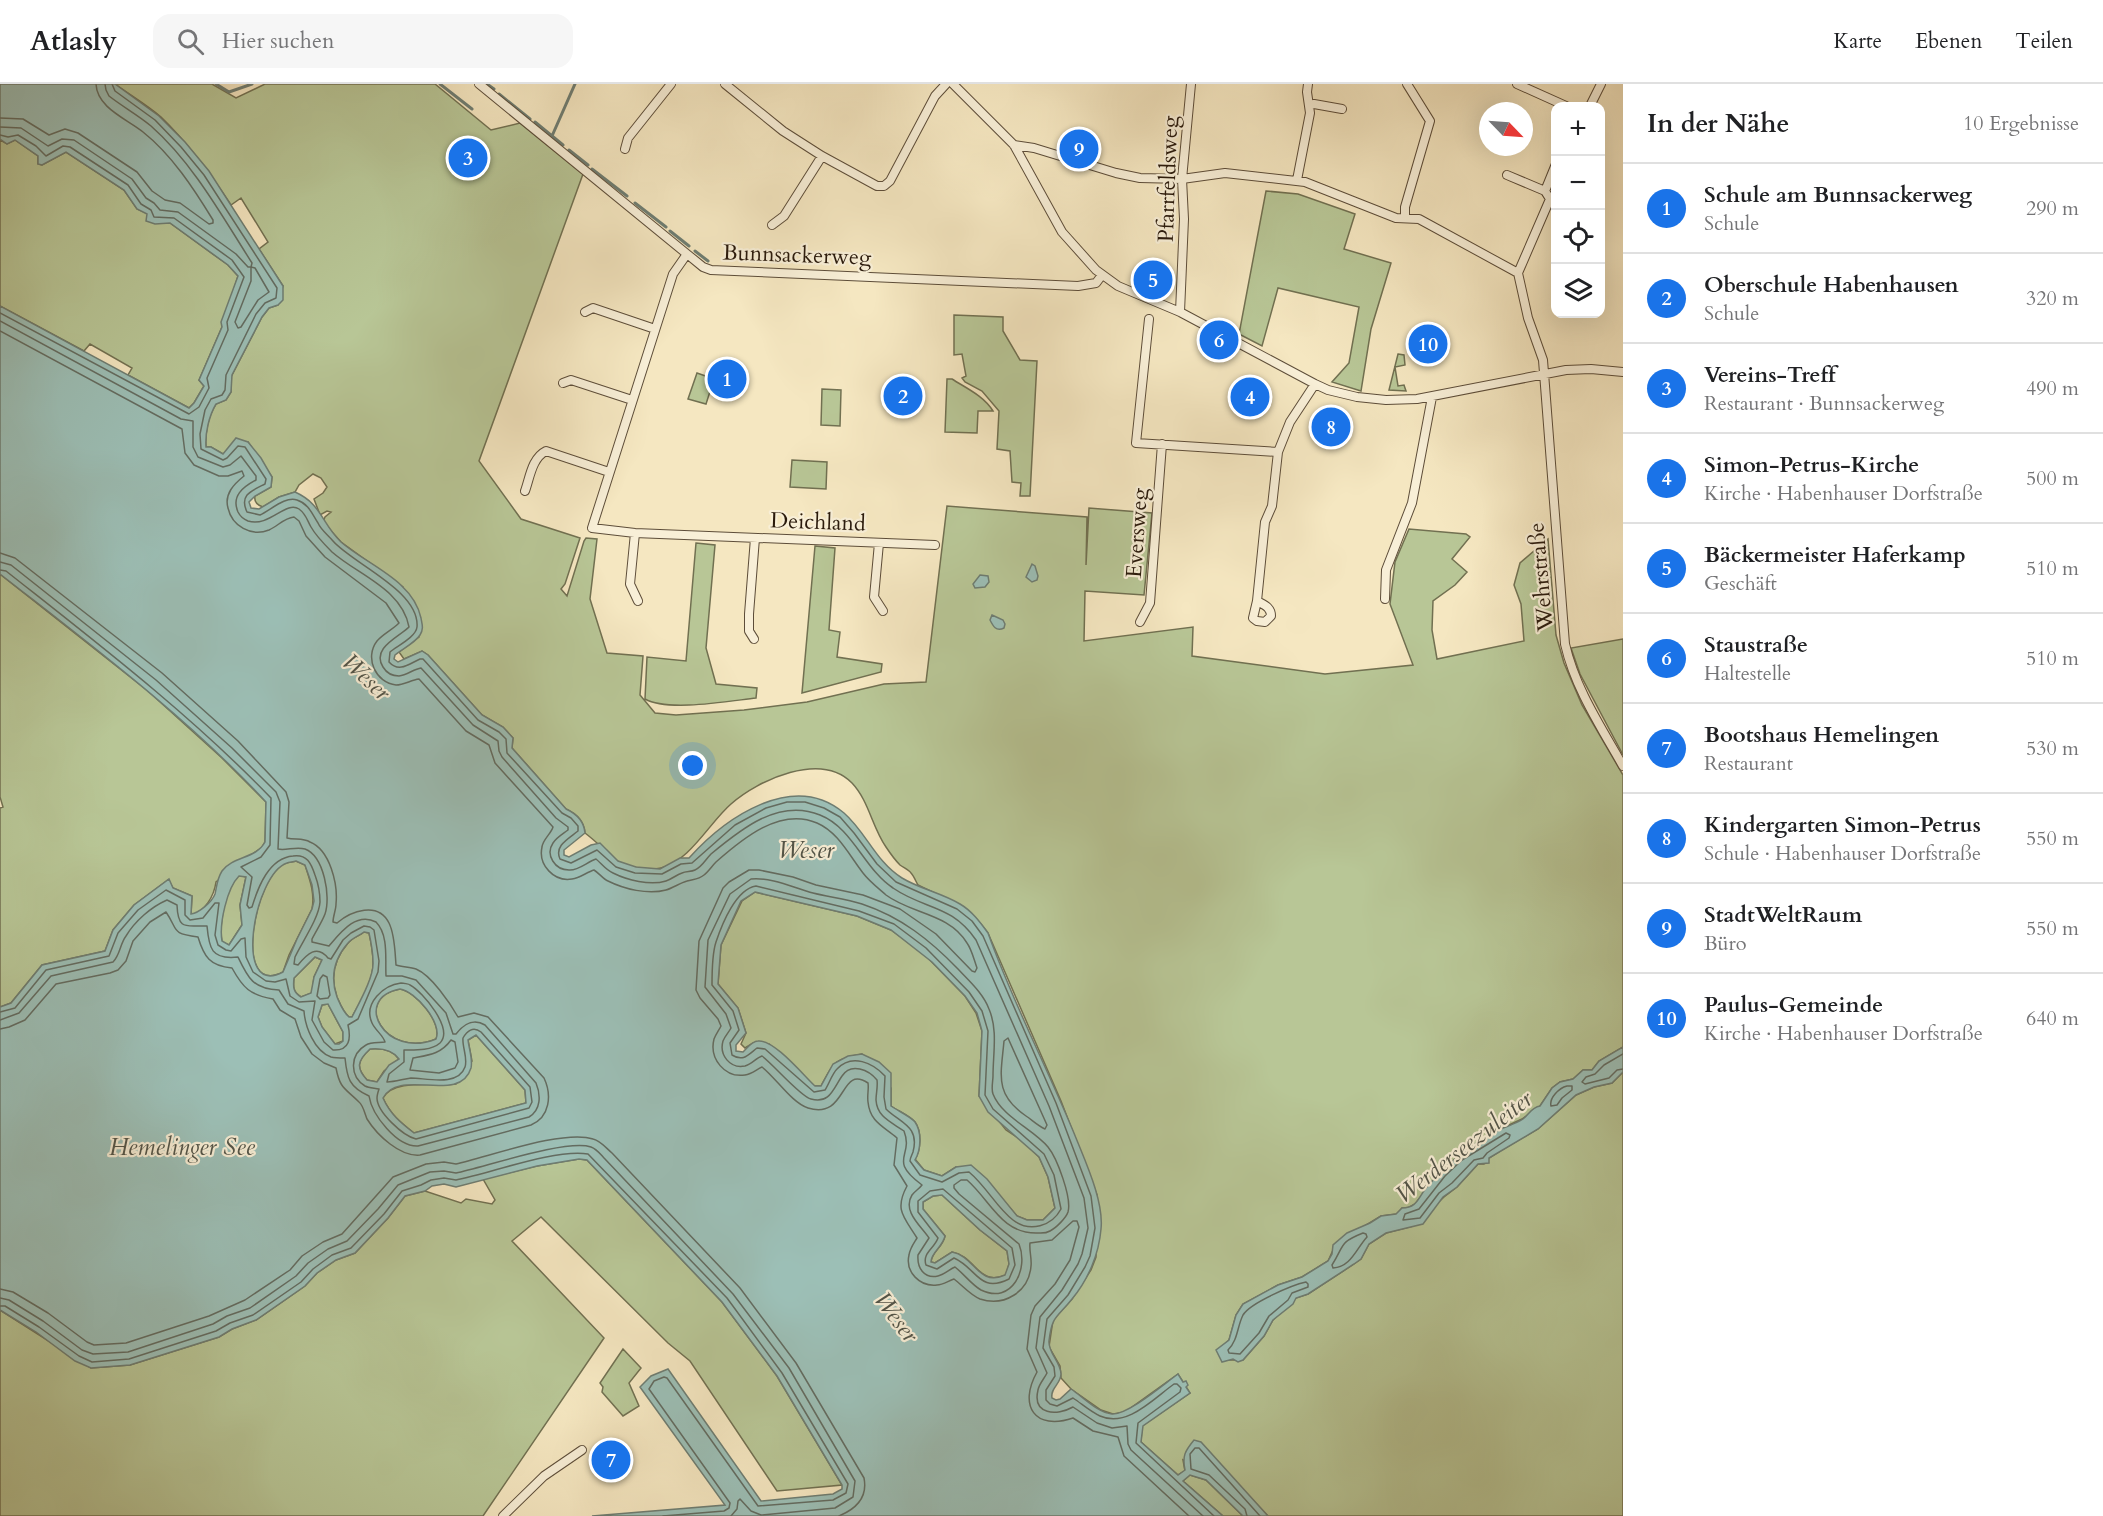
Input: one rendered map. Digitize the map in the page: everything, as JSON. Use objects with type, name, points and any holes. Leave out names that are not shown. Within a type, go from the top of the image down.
[{"type":"street","name":"Bunnsackerweg","points":[[479,84],[703,267],[718,271],[859,275],[1078,286],[1096,283],[1102,276]]},
{"type":"street","points":[[625,149],[627,138],[671,84]]},
{"type":"street","points":[[725,84],[783,131],[822,156],[877,186],[884,186],[890,181],[935,96],[952,84],[1014,145],[1062,232],[1102,276],[1118,286],[1180,312],[1315,384],[1343,394],[1371,399],[1409,399],[1432,397],[1544,373],[1586,369],[1622,371]]},
{"type":"street","name":"Pfarrfeldsweg","points":[[1180,312],[1184,219],[1182,179],[1191,84]]},
{"type":"street","points":[[1297,180],[1310,113],[1308,84]]},
{"type":"street","points":[[1405,217],[1405,207],[1430,121],[1407,84]]},
{"type":"street","points":[[1517,84],[1557,102]]},
{"type":"street","points":[[1592,102],[1601,84]]},
{"type":"street","points":[[1309,105],[1341,109]]},
{"type":"street","points":[[1014,145],[1034,148],[1140,178],[1182,179],[1225,173],[1297,180],[1396,218],[1419,219],[1518,273],[1550,199],[1545,191],[1507,174]]},
{"type":"street","points":[[772,225],[784,216],[822,156]]},
{"type":"street","points":[[1545,191],[1551,176]]},
{"type":"street","name":"Deichland","points":[[687,254],[673,274],[592,528],[635,533],[935,545]]},
{"type":"street","name":"Wehrstraße","points":[[1518,273],[1528,318],[1543,360],[1563,635],[1574,673],[1623,766]]},
{"type":"street","points":[[585,312],[593,308],[655,329]]},
{"type":"street","points":[[1149,319],[1136,443],[1278,452]]},
{"type":"street","points":[[563,383],[571,380],[632,400]]},
{"type":"street","points":[[1257,601],[1265,522],[1272,506],[1278,452],[1290,422],[1315,384]]},
{"type":"street","points":[[1385,599],[1386,570],[1412,503],[1432,397]]},
{"type":"street","name":"Eversweg","points":[[1140,622],[1150,603],[1162,444]]},
{"type":"street","points":[[525,491],[535,461],[539,454],[546,451],[609,472]]},
{"type":"street","points":[[635,533],[630,584],[638,601]]},
{"type":"street","name":"Deichland","points":[[754,639],[749,631],[749,614],[756,538]]},
{"type":"street","name":"Deichland","points":[[879,543],[874,597],[883,611]]},
{"type":"street","points":[[502,1516],[544,1476],[582,1450]]},
{"type":"green space","points":[[115,84],[212,84],[236,98],[265,84],[435,84],[491,130],[520,123],[583,174],[479,461],[521,519],[580,538],[565,584],[561,589],[567,596],[584,541],[586,538],[597,539],[590,599],[607,653],[643,656],[640,695],[655,713],[676,715],[744,710],[807,702],[884,684],[926,682],[947,506],[1087,517],[1086,565],[1089,508],[1152,513],[1144,595],[1085,591],[1084,641],[1193,627],[1192,656],[1325,674],[1413,665],[1390,604],[1395,562],[1409,529],[1466,534],[1470,537],[1452,559],[1467,572],[1455,585],[1433,601],[1432,630],[1437,659],[1524,641],[1521,604],[1514,585],[1520,563],[1548,539],[1556,635],[1564,663],[1582,705],[1623,775],[1623,1047],[1599,1061],[1592,1070],[1583,1070],[1573,1079],[1560,1082],[1552,1088],[1540,1106],[1522,1119],[1494,1132],[1463,1152],[1440,1172],[1415,1204],[1402,1208],[1397,1214],[1381,1216],[1334,1248],[1328,1261],[1302,1277],[1278,1285],[1243,1304],[1236,1315],[1229,1340],[1225,1344],[1224,1360],[1243,1360],[1264,1336],[1273,1320],[1296,1298],[1308,1294],[1361,1259],[1369,1244],[1386,1233],[1413,1226],[1457,1187],[1478,1164],[1484,1164],[1489,1158],[1538,1129],[1576,1095],[1594,1087],[1612,1083],[1623,1072],[1623,1516],[1268,1516],[1252,1499],[1183,1460],[1185,1471],[1178,1475],[1141,1442],[1142,1426],[1190,1393],[1178,1374],[1125,1412],[1113,1414],[1101,1410],[1071,1389],[1061,1378],[1060,1366],[1049,1347],[1053,1320],[1072,1299],[1091,1270],[1096,1257],[1097,1195],[1061,1101],[988,933],[964,908],[918,885],[910,872],[900,865],[886,847],[858,790],[839,774],[824,769],[790,772],[757,786],[731,804],[690,850],[671,864],[661,868],[644,869],[620,862],[585,833],[579,818],[566,809],[512,748],[513,738],[503,727],[482,715],[428,655],[422,651],[404,659],[399,652],[419,637],[403,587],[341,542],[323,522],[331,512],[327,511],[320,515],[314,499],[327,487],[321,478],[313,474],[299,485],[295,492],[279,497],[263,507],[256,503],[255,496],[271,487],[272,477],[248,442],[223,454],[211,447],[206,447],[208,425],[213,409],[216,404],[226,400],[231,392],[231,377],[262,317],[269,308],[278,305],[283,286],[259,249],[268,242],[241,198],[231,205],[215,181],[171,127],[156,113]]},
{"type":"green space","points":[[0,140],[7,144],[15,140],[38,156],[38,164],[42,165],[66,152],[124,190],[137,209],[170,223],[228,265],[238,276],[222,327],[199,380],[204,386],[189,408],[128,375],[132,368],[90,344],[84,351],[0,306]]},
{"type":"green space","points":[[1266,191],[1298,194],[1355,214],[1344,249],[1391,263],[1371,329],[1361,391],[1332,382],[1349,363],[1359,307],[1278,288],[1262,346],[1239,334]]},
{"type":"green space","points":[[954,315],[1003,317],[1003,331],[1020,360],[1037,361],[1030,496],[1020,496],[1021,483],[1012,482],[1010,451],[997,449],[999,411],[982,391],[962,378],[966,376],[962,354],[954,355]]},
{"type":"green space","points":[[1398,354],[1404,355],[1405,365],[1395,367],[1398,386],[1404,385],[1406,391],[1389,390]]},
{"type":"green space","points":[[697,373],[714,379],[706,404],[688,399]]},
{"type":"green space","points":[[947,379],[952,379],[974,393],[993,411],[978,411],[977,433],[945,432]]},
{"type":"green space","points":[[822,389],[841,390],[840,426],[821,425]]},
{"type":"green space","points":[[792,460],[827,462],[826,489],[790,487]]},
{"type":"green space","points":[[696,543],[715,545],[706,648],[716,684],[757,688],[756,698],[683,705],[655,703],[645,699],[647,657],[686,661]]},
{"type":"green space","points":[[815,546],[835,548],[829,630],[840,632],[837,657],[882,664],[881,672],[802,693]]},
{"type":"green space","points":[[0,574],[148,691],[222,758],[266,802],[265,842],[262,847],[216,882],[211,898],[201,911],[191,915],[192,896],[173,888],[168,880],[134,905],[113,930],[105,951],[42,965],[11,1003],[0,1007],[0,808],[3,807],[0,797]]},
{"type":"green space","points":[[1623,639],[1623,755],[1580,674],[1571,648]]},
{"type":"green space","points":[[296,861],[305,865],[312,892],[312,909],[283,972],[267,976],[257,968],[253,952],[253,932],[258,909],[265,888],[275,872],[286,863]]},
{"type":"green space","points":[[239,875],[246,877],[240,905],[242,925],[229,945],[222,942],[222,916],[230,889]]},
{"type":"green space","points":[[755,892],[857,916],[891,930],[922,952],[965,996],[976,1013],[982,1031],[979,1096],[1006,1130],[1023,1141],[1039,1157],[1048,1177],[1055,1208],[1043,1220],[1027,1220],[1017,1216],[1004,1201],[956,1167],[942,1176],[924,1170],[915,1159],[920,1141],[915,1122],[891,1106],[891,1088],[862,1054],[840,1060],[832,1067],[821,1086],[814,1086],[769,1044],[753,1043],[745,1048],[741,1044],[746,1033],[738,1008],[718,984],[721,945],[742,901]]},
{"type":"green space","points":[[364,932],[369,933],[373,969],[362,998],[352,1017],[349,1017],[343,1010],[335,990],[335,968],[339,955],[348,943]]},
{"type":"green space","points":[[315,957],[322,960],[314,977],[312,993],[301,997],[294,989],[294,978]]},
{"type":"green space","points":[[400,989],[420,1001],[432,1017],[437,1032],[436,1039],[418,1043],[402,1041],[389,1035],[380,1025],[376,1014],[378,1004],[385,995]]},
{"type":"green space","points":[[328,1004],[343,1032],[343,1041],[335,1044],[322,1027],[318,1017],[322,1005]]},
{"type":"green space","points":[[476,1035],[525,1090],[526,1103],[414,1133],[392,1113],[383,1098],[388,1092],[405,1086],[456,1084],[472,1061],[468,1040]]},
{"type":"green space","points":[[370,1049],[386,1050],[399,1059],[384,1071],[377,1082],[367,1080],[360,1068],[362,1057]]},
{"type":"green space","points":[[579,1159],[587,1160],[722,1302],[777,1376],[842,1485],[777,1491],[690,1361],[668,1343],[541,1217],[512,1241],[604,1338],[483,1516],[0,1516],[0,1310],[91,1368],[130,1365],[219,1337],[232,1329],[256,1320],[305,1286],[317,1273],[336,1260],[355,1253],[405,1196],[425,1191],[461,1203],[466,1199],[492,1204],[495,1200],[483,1179]]},
{"type":"green space","points":[[942,1195],[1007,1251],[1009,1264],[1006,1275],[997,1278],[989,1277],[967,1259],[952,1252],[935,1263],[931,1262],[945,1236],[923,1209],[923,1202],[933,1196]]},
{"type":"green space","points":[[623,1349],[641,1368],[629,1383],[639,1406],[623,1416],[602,1392],[603,1387],[600,1383]]},
{"type":"green space","points":[[1190,1475],[1206,1480],[1243,1516],[1223,1516],[1183,1481]]},
{"type":"water","points":[[0,84],[115,84],[159,116],[209,171],[283,286],[283,300],[278,305],[269,308],[262,317],[232,375],[231,392],[226,400],[216,404],[209,419],[206,447],[211,447],[223,454],[236,438],[248,442],[272,477],[271,487],[249,502],[251,508],[259,509],[279,497],[295,492],[311,502],[341,542],[388,574],[409,593],[421,618],[422,631],[418,638],[395,655],[394,659],[398,662],[422,651],[482,715],[503,727],[513,738],[512,748],[583,825],[585,833],[564,850],[564,855],[569,857],[591,845],[600,843],[618,861],[636,867],[660,869],[680,858],[689,858],[721,828],[761,804],[782,798],[803,796],[824,801],[844,813],[885,864],[902,878],[953,900],[976,917],[988,933],[1008,985],[1065,1112],[1089,1171],[1100,1207],[1100,1238],[1092,1266],[1078,1292],[1056,1317],[1052,1326],[1049,1345],[1061,1374],[1052,1398],[1060,1399],[1071,1389],[1101,1411],[1119,1413],[1127,1410],[1178,1374],[1183,1382],[1186,1381],[1188,1385],[1186,1387],[1190,1393],[1143,1426],[1141,1442],[1178,1475],[1185,1470],[1184,1457],[1188,1447],[1194,1440],[1201,1442],[1268,1516],[1243,1516],[1206,1480],[1190,1475],[1183,1481],[1223,1516],[592,1516],[725,1505],[640,1387],[651,1376],[668,1369],[761,1501],[833,1494],[842,1489],[842,1485],[777,1376],[722,1302],[587,1160],[579,1159],[537,1166],[456,1187],[444,1184],[432,1186],[425,1191],[405,1196],[355,1253],[336,1260],[317,1273],[305,1286],[256,1320],[232,1329],[219,1337],[130,1365],[91,1368],[75,1361],[36,1332],[0,1310],[0,1007],[11,1003],[42,965],[105,951],[113,930],[134,905],[169,879],[173,888],[192,896],[191,914],[205,907],[215,894],[222,871],[232,863],[256,852],[265,842],[266,802],[204,740],[171,711],[104,655],[0,574],[0,306],[189,408],[204,386],[199,380],[222,327],[221,322],[238,276],[228,265],[170,223],[155,224],[146,221],[147,214],[137,209],[124,190],[66,152],[42,165],[38,164],[38,156],[15,140],[7,144],[0,139]],"holes":[[[296,861],[305,865],[312,885],[314,901],[283,972],[267,976],[257,968],[253,952],[253,932],[265,888],[275,872],[287,863]],[[239,876],[246,877],[240,905],[242,925],[229,945],[222,941],[221,934],[225,907],[231,889]],[[755,892],[857,916],[891,930],[932,962],[965,996],[977,1013],[982,1031],[979,1096],[988,1112],[1039,1157],[1048,1177],[1055,1208],[1043,1220],[1027,1220],[1017,1216],[987,1179],[971,1165],[956,1167],[942,1176],[924,1170],[915,1160],[920,1141],[917,1126],[910,1118],[891,1106],[891,1073],[879,1062],[862,1054],[848,1056],[833,1064],[821,1086],[815,1086],[780,1052],[765,1042],[756,1041],[743,1052],[736,1051],[736,1045],[746,1033],[738,1008],[718,984],[721,945],[741,901]],[[364,932],[369,933],[373,955],[373,968],[369,982],[352,1017],[349,1017],[343,1010],[334,982],[339,955],[350,941]],[[315,957],[322,960],[314,977],[311,993],[301,997],[295,991],[294,978]],[[400,989],[406,991],[420,1001],[432,1017],[437,1032],[436,1039],[418,1043],[402,1041],[389,1035],[380,1025],[376,1014],[378,1004],[385,995]],[[328,1004],[343,1032],[343,1041],[335,1044],[322,1027],[318,1017],[322,1005]],[[476,1035],[525,1090],[526,1103],[414,1133],[392,1113],[383,1098],[391,1089],[402,1085],[455,1084],[465,1079],[471,1068],[468,1040]],[[370,1049],[378,1049],[390,1051],[399,1059],[389,1065],[377,1082],[367,1080],[361,1072],[362,1057]],[[942,1195],[1007,1251],[1009,1264],[1005,1275],[996,1278],[982,1274],[966,1259],[952,1252],[935,1263],[931,1262],[945,1236],[923,1209],[923,1202],[933,1196]]]},
{"type":"water","points":[[1032,564],[1038,576],[1037,580],[1032,582],[1026,577]]},
{"type":"water","points":[[980,575],[988,576],[989,582],[985,587],[975,588],[973,584]]},
{"type":"water","points":[[992,615],[1003,620],[1004,628],[997,629],[994,626],[990,620]]},
{"type":"water","points":[[1623,1047],[1623,1072],[1612,1083],[1594,1087],[1576,1095],[1538,1129],[1489,1158],[1489,1163],[1478,1164],[1457,1187],[1443,1197],[1423,1224],[1386,1233],[1369,1244],[1361,1259],[1308,1294],[1296,1298],[1293,1304],[1273,1320],[1264,1336],[1243,1360],[1238,1362],[1233,1359],[1222,1362],[1216,1350],[1229,1340],[1236,1315],[1243,1304],[1278,1285],[1302,1277],[1328,1261],[1333,1245],[1347,1233],[1381,1216],[1396,1214],[1402,1208],[1414,1204],[1433,1180],[1465,1151],[1483,1138],[1523,1119],[1533,1109],[1540,1106],[1552,1088],[1560,1082],[1573,1079],[1583,1070],[1592,1070],[1599,1061]]},
{"type":"waterway","points":[[216,84],[229,92],[252,84]]},
{"type":"waterway","points":[[440,84],[472,109]]},
{"type":"waterway","points":[[487,84],[494,89]]},
{"type":"waterway","points":[[552,136],[575,84]]},
{"type":"waterway","points":[[499,94],[530,119]]},
{"type":"waterway","points":[[535,122],[563,145]]},
{"type":"waterway","points":[[569,150],[588,165]]},
{"type":"waterway","points":[[592,169],[627,196]]},
{"type":"waterway","points":[[635,203],[666,227]]},
{"type":"waterway","points":[[670,231],[689,246]]},
{"type":"waterway","points":[[695,251],[708,261]]},
{"type":"place","name":"StadtWeltRaum","points":[[1079,149]]},
{"type":"place","name":"Vereins-Treff","points":[[468,158]]},
{"type":"place","name":"Bäckermeister Haferkamp","points":[[1153,280]]},
{"type":"place","name":"Staustraße","points":[[1219,340]]},
{"type":"place","name":"Paulus-Gemeinde","points":[[1428,344]]},
{"type":"place","name":"Schule am Bunnsackerweg","points":[[727,379]]},
{"type":"place","name":"Oberschule Habenhausen","points":[[903,396]]},
{"type":"place","name":"Simon-Petrus-Kirche","points":[[1250,397]]},
{"type":"place","name":"Kindergarten Simon-Petrus","points":[[1331,427]]},
{"type":"place","name":"Bootshaus Hemelingen","points":[[611,1460]]},
{"type":"water label","name":"Weser","points":[[366,677]]},
{"type":"water label","name":"Weser","points":[[806,850]]},
{"type":"water label","name":"Hemelinger See","points":[[182,1147]]},
{"type":"water label","name":"Werderseezuleiter","points":[[1464,1147]]},
{"type":"water label","name":"Weser","points":[[896,1317]]}]
